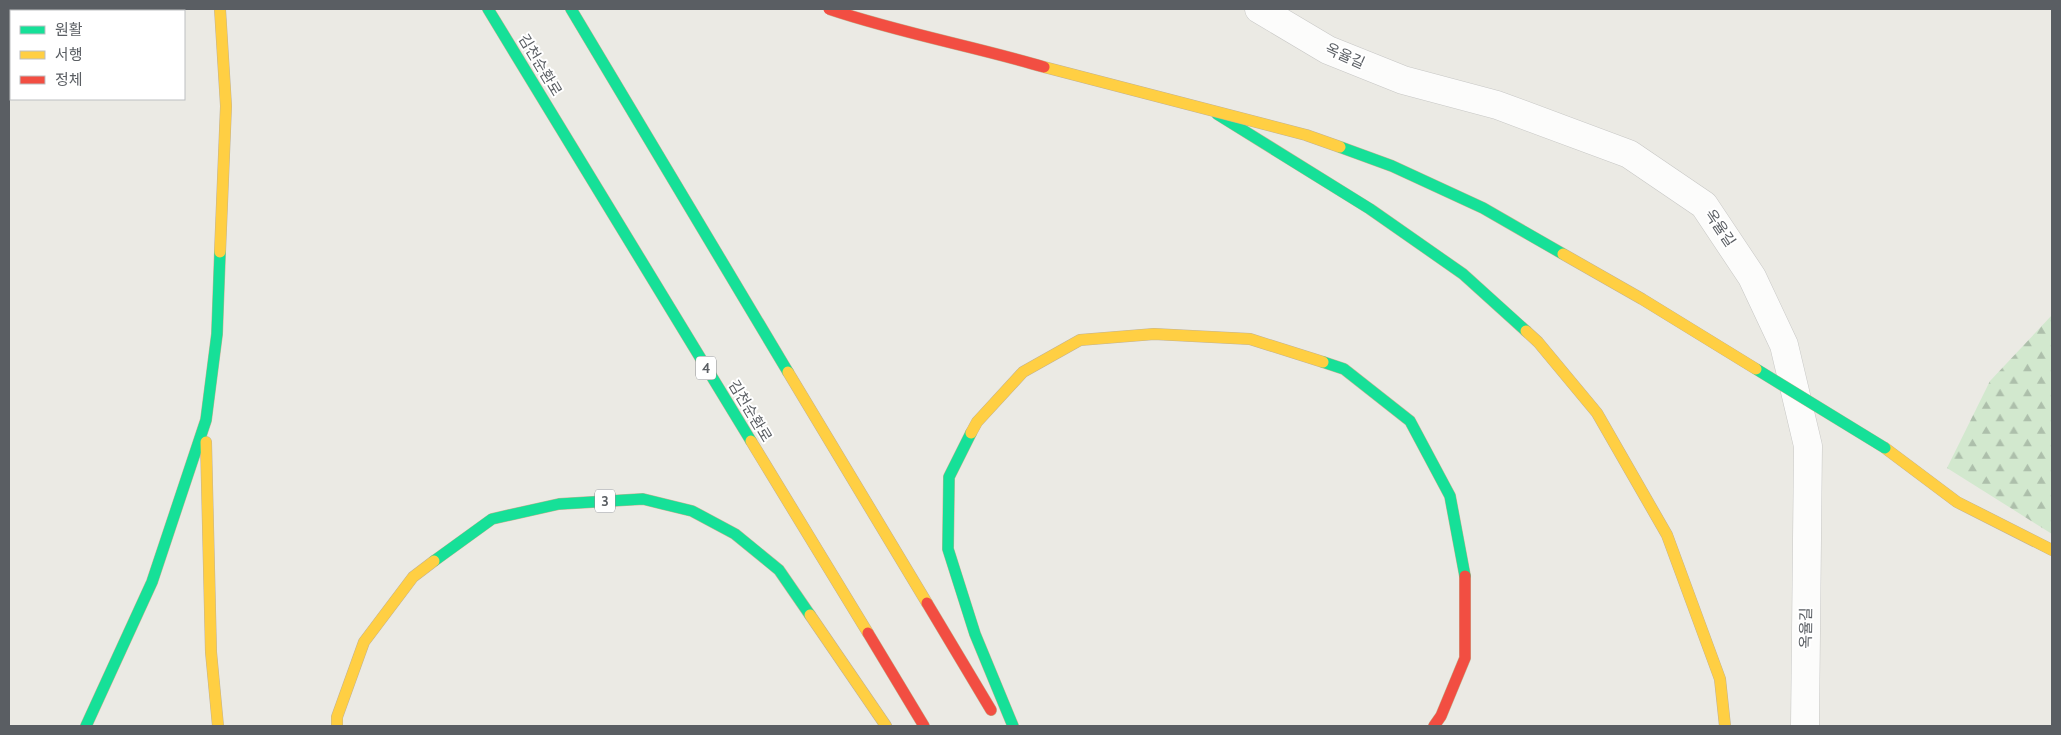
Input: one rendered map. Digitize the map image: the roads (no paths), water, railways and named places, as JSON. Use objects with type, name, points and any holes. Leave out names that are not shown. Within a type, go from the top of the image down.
[{"type":"highway","points":[[218,726],[211,652],[206,420],[216,334],[226,106],[220,9]]},
{"type":"highway","name":"김천순환로","points":[[488,9],[924,726]]},
{"type":"highway","points":[[570,9],[996,718]]},
{"type":"highway","points":[[829,9],[871,23],[1004,55],[1073,76],[1306,135],[1392,166],[1483,208],[1642,299],[1885,448],[1957,502],[2052,550]]},
{"type":"highway","points":[[1209,109],[1370,209],[1463,274],[1538,342],[1597,413],[1668,535],[1720,679],[1725,726]]},
{"type":"highway","points":[[1013,726],[975,634],[948,549],[949,477],[976,422],[1023,372],[1080,340],[1154,334],[1250,339],[1344,370],[1410,421],[1450,496],[1466,579],[1465,658],[1441,716],[1434,726]]},
{"type":"highway","points":[[86,726],[152,582],[206,420]]},
{"type":"highway","name":"3","points":[[337,726],[337,717],[364,642],[413,577],[421,571],[492,519],[559,504],[643,499],[692,511],[736,534],[779,570],[886,726]]},
{"type":"street","name":"옥율길","points":[[1259,9],[1328,50],[1403,80],[1497,105],[1629,154],[1704,205],[1752,276],[1784,344],[1808,446],[1805,726]]}]
